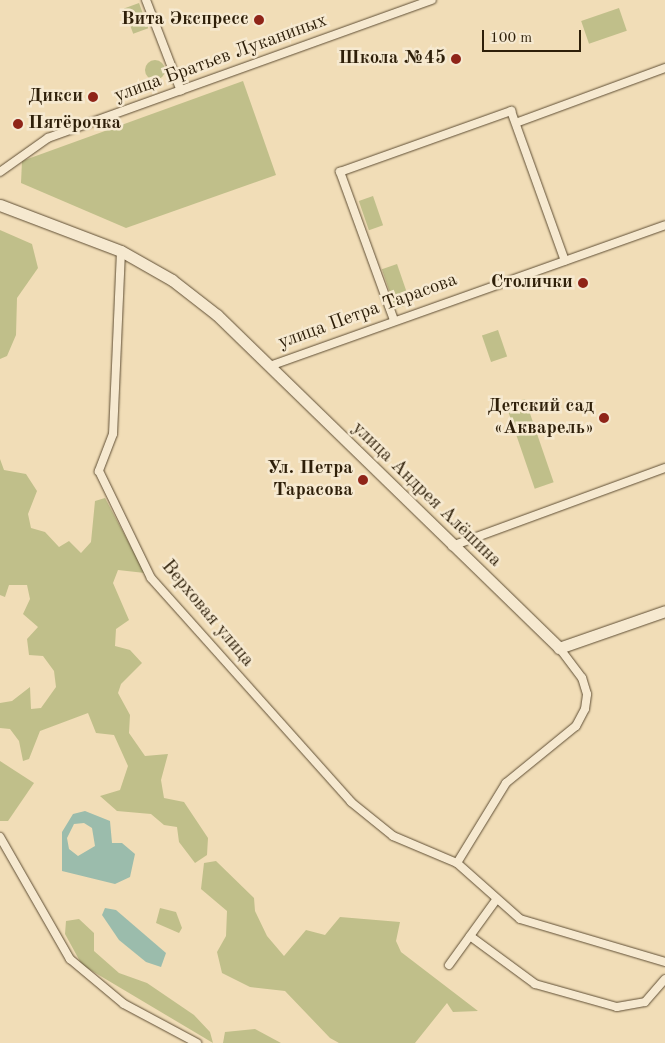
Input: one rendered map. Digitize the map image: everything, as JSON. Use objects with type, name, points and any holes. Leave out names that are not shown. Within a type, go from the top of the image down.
[{"type":"street","points":[[146,0],[181,91]]},
{"type":"street","name":"улица Братьев Луканиных","points":[[0,172],[48,138],[432,0]]},
{"type":"street","points":[[518,122],[665,68]]},
{"type":"street","points":[[394,320],[340,172],[511,111],[518,122],[565,261]]},
{"type":"street","name":"улица Петра Тарасова","points":[[0,205],[121,250],[179,286],[270,366],[394,320],[665,225]]},
{"type":"street","name":"Верховая улица","points":[[121,250],[113,434],[98,471],[151,578],[351,802],[393,836],[457,863]]},
{"type":"street","name":"улица Андрея Алёшина","points":[[270,366],[452,546],[559,648]]},
{"type":"street","points":[[452,546],[665,468]]},
{"type":"street","points":[[665,611],[559,648],[582,678],[587,694],[585,709],[576,726],[506,783],[457,863],[496,900],[520,919],[545,930],[665,962]]},
{"type":"street","points":[[0,838],[70,959],[124,1004],[197,1043]]},
{"type":"street","points":[[449,965],[496,900]]},
{"type":"street","points":[[470,936],[535,984],[617,1007],[645,1002],[665,980]]},
{"type":"shaded area","points":[[139,3],[148,28],[133,34],[124,8]]},
{"type":"shaded area","points":[[619,8],[627,31],[589,44],[581,21]]},
{"type":"shaded area","points":[[151,60],[159,60],[165,66],[165,74],[159,80],[151,80],[145,74],[145,66]]},
{"type":"shaded area","points":[[243,81],[276,175],[126,228],[21,183],[22,161]]},
{"type":"shaded area","points":[[373,196],[383,225],[369,230],[359,201]]},
{"type":"shaded area","points":[[0,230],[32,244],[38,268],[17,298],[16,335],[7,356],[0,359]]},
{"type":"shaded area","points":[[397,264],[411,304],[396,309],[382,269]]},
{"type":"shaded area","points":[[498,330],[507,356],[491,362],[482,336]]},
{"type":"shaded area","points":[[525,399],[554,482],[535,489],[506,406]]},
{"type":"shaded area","points":[[0,459],[4,470],[26,474],[37,491],[28,514],[31,528],[45,532],[59,547],[69,541],[81,553],[91,542],[95,501],[105,498],[145,573],[118,570],[113,583],[129,620],[116,629],[115,646],[130,650],[142,663],[121,684],[118,693],[130,715],[129,733],[145,756],[168,754],[161,780],[164,798],[184,802],[208,838],[207,855],[195,863],[179,842],[177,827],[164,825],[151,814],[117,811],[100,796],[120,790],[128,766],[114,735],[96,733],[88,713],[40,731],[29,759],[23,761],[19,741],[10,729],[0,728],[0,703],[12,701],[30,687],[31,709],[41,708],[56,687],[54,671],[43,656],[29,655],[27,639],[38,627],[23,614],[30,599],[27,585],[9,585],[5,597],[0,595]]},
{"type":"shaded area","points":[[0,761],[34,783],[8,821],[0,821]]},
{"type":"shaded area","points":[[85,811],[110,821],[112,843],[122,843],[135,854],[130,877],[115,884],[62,871],[62,832],[73,814]],"holes":[[[84,823],[92,828],[95,846],[78,856],[69,849],[67,838],[74,824]]]},
{"type":"shaded area","points":[[216,861],[254,898],[255,911],[267,936],[284,956],[306,930],[325,935],[340,917],[400,922],[396,941],[401,952],[478,1011],[453,1012],[447,1003],[415,1043],[339,1043],[330,1038],[285,991],[250,987],[222,973],[217,952],[226,936],[227,911],[201,889],[204,863]]},
{"type":"shaded area","points":[[105,908],[116,910],[166,953],[161,967],[146,962],[119,940],[102,915]]},
{"type":"shaded area","points":[[160,908],[176,912],[182,928],[179,933],[156,923]]},
{"type":"shaded area","points":[[79,919],[94,933],[94,951],[119,973],[147,983],[194,1015],[210,1032],[213,1043],[82,965],[65,934],[66,921]]},
{"type":"shaded area","points":[[255,1029],[281,1043],[223,1043],[225,1032]]},
{"type":"place","name":"Вита Экспресс","points":[[259,20]]},
{"type":"place","name":"Школа №45","points":[[456,59]]},
{"type":"place","name":"Дикси","points":[[93,97]]},
{"type":"place","name":"Пятёрочка","points":[[18,124]]},
{"type":"place","name":"Столички","points":[[583,283]]},
{"type":"place","name":"Детский сад «Акварель»","points":[[604,418]]},
{"type":"place","name":"Ул. Петра Тарасова","points":[[363,480]]}]
